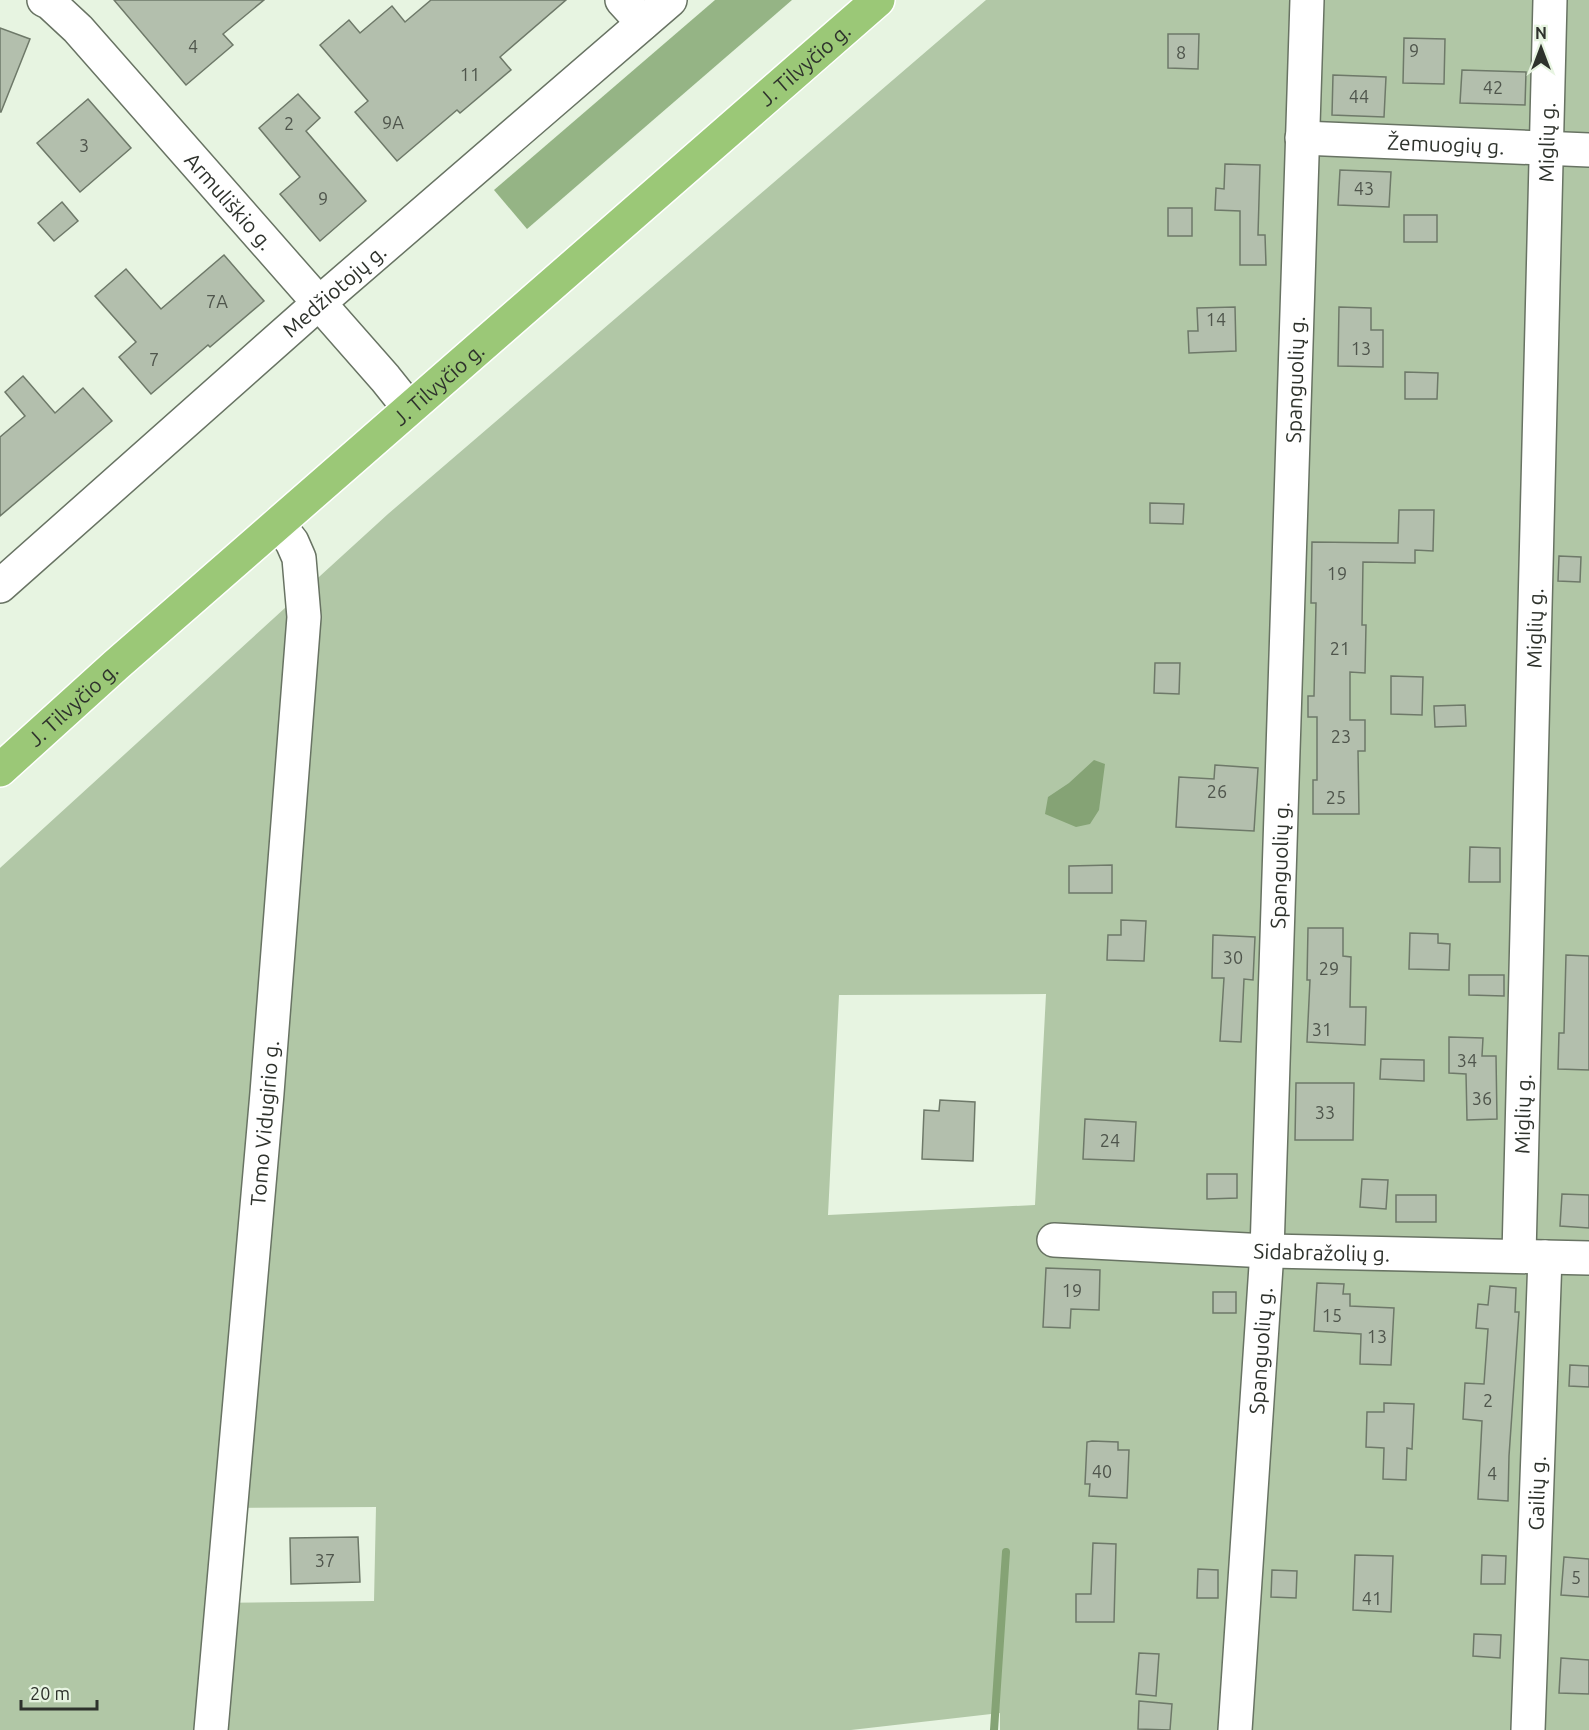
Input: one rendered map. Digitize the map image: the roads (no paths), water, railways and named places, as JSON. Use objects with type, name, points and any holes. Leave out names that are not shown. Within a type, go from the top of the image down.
[{"type":"main road","name":"J. Tilvyčio g.","points":[[0,770],[116,665],[878,0]]},
{"type":"street","name":"Armuliškio g.","points":[[44,0],[78,29],[410,408]]},
{"type":"street","name":"Medžiotojų g.","points":[[2,581],[319,303],[633,12],[670,0]]},
{"type":"street","name":"Spanguolių g.","points":[[1235,1730],[1267,1251],[1307,0]]},
{"type":"street","name":"Miglių g.","points":[[1532,1256],[1550,0]]},
{"type":"street","name":"Žemuogių g.","points":[[1302,138],[1589,150]]},
{"type":"street","name":"Tomo Vidugirio g.","points":[[211,1730],[267,1093],[304,617],[303,582],[299,558],[292,542],[278,524]]},
{"type":"street","name":"Sidabražolių g.","points":[[1054,1240],[1267,1251],[1589,1258]]},
{"type":"street","name":"Gailių g.","points":[[1528,1730],[1532,1256]]},
{"type":"waterway","points":[[994,1730],[1006,1552]]}]
